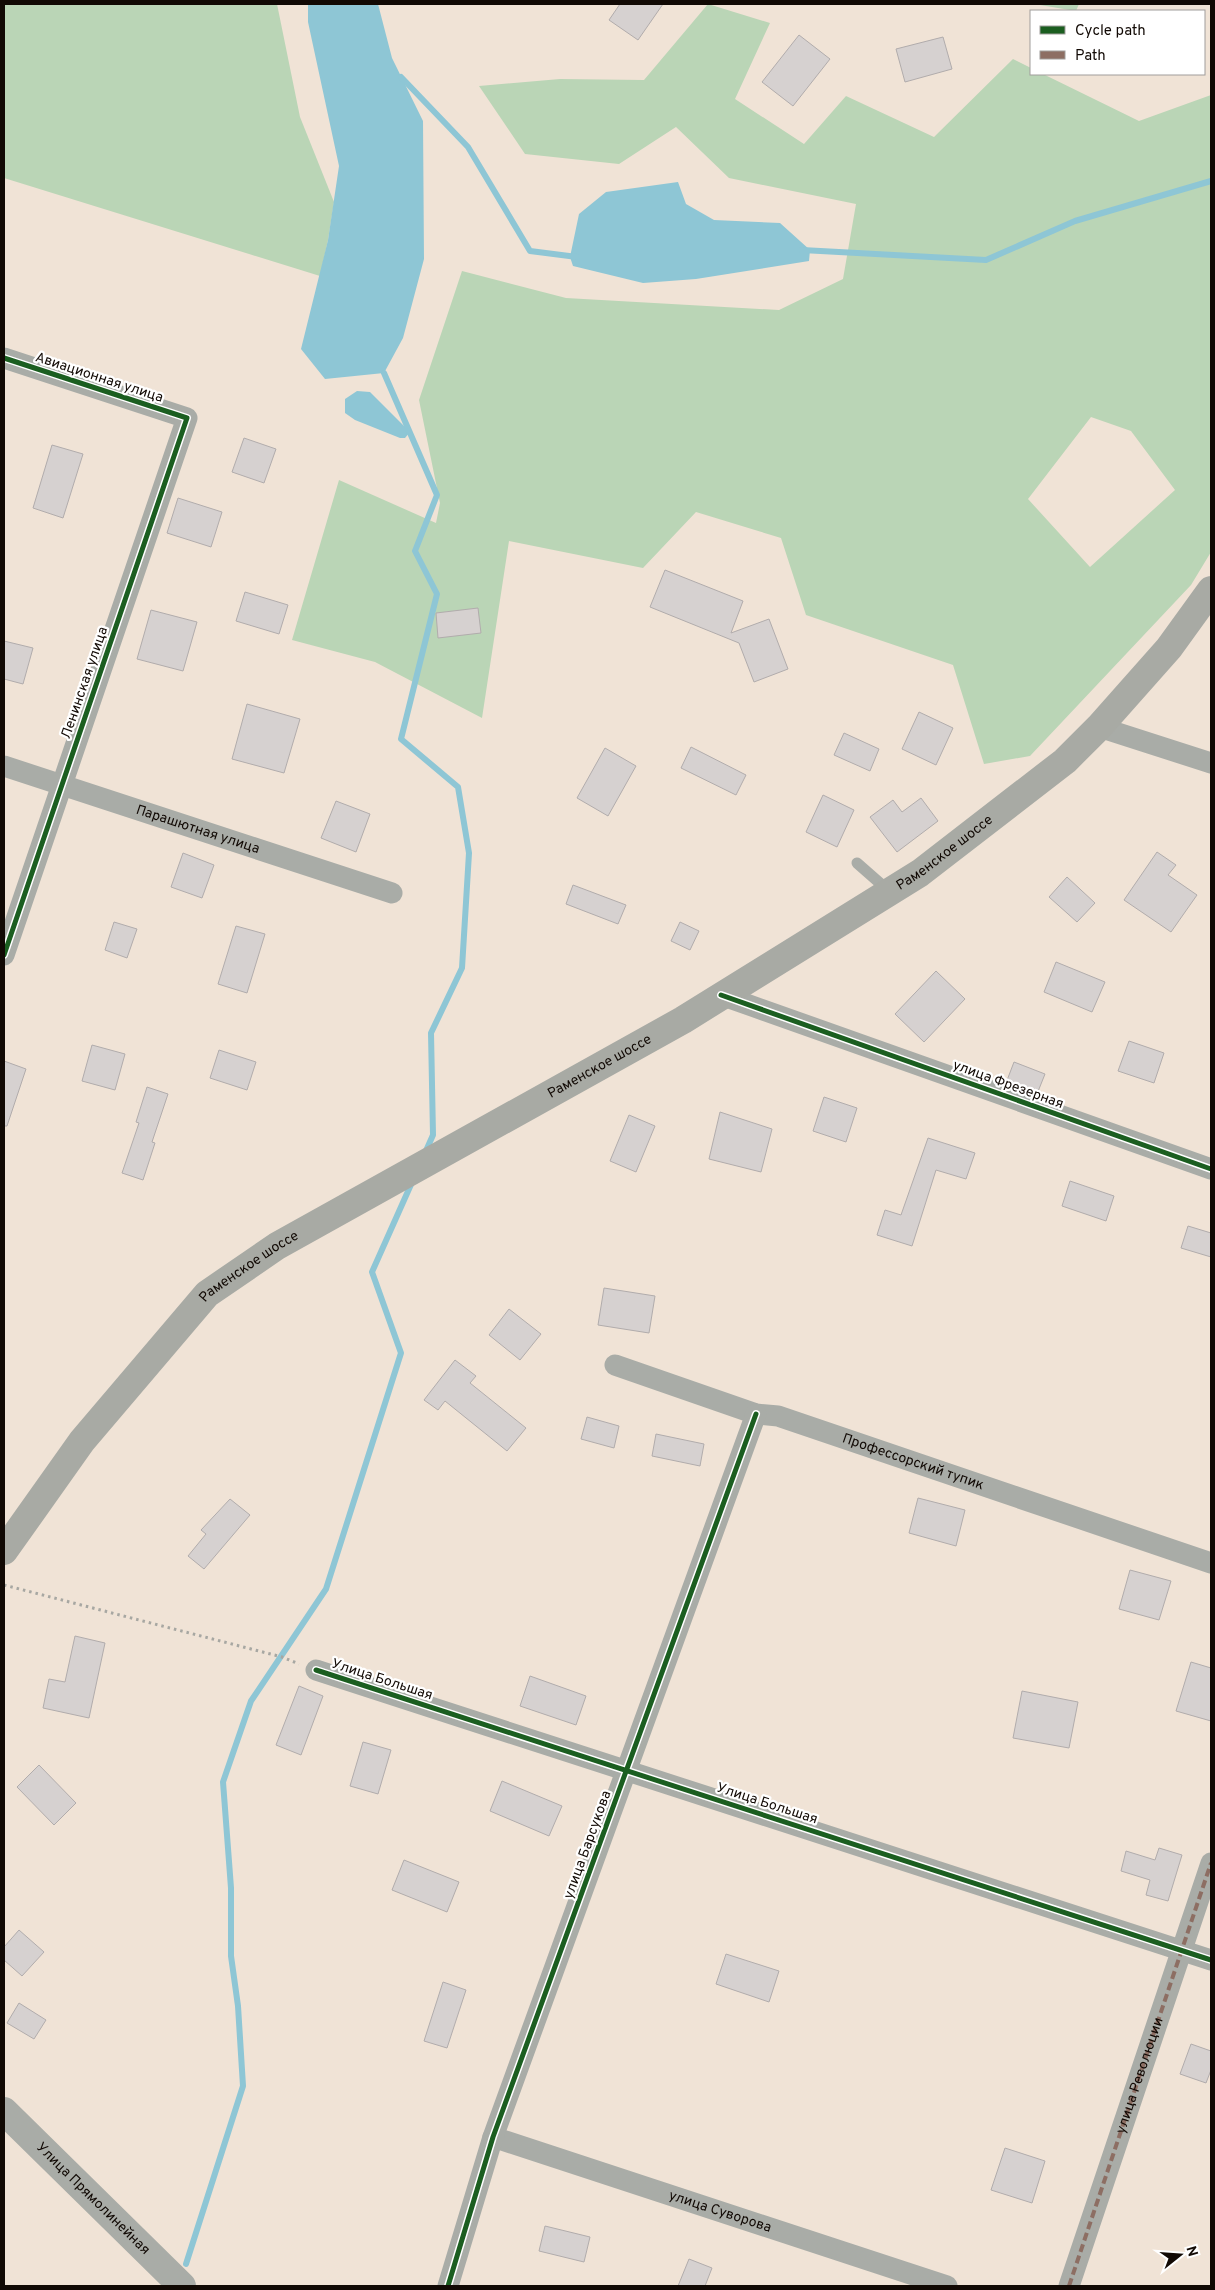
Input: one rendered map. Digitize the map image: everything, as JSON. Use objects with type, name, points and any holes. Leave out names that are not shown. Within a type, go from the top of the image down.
[{"type":"main road","name":"Раменское шоссе","points":[[4,1551],[82,1441],[207,1294],[277,1246],[405,1174],[435,1160],[683,1020],[920,873],[1065,761],[1099,727],[1169,648],[1211,590]]},
{"type":"street","name":"Авиационная улица","points":[[4,358],[187,418]]},
{"type":"street","name":"Ленинская улица","points":[[4,955],[187,418]]},
{"type":"street","points":[[1099,727],[1211,764]]},
{"type":"street","name":"Парашютная улица","points":[[4,766],[392,893]]},
{"type":"street","name":"улица Фрезерная","points":[[721,995],[1211,1169]]},
{"type":"street","name":"Профессорский тупик","points":[[615,1364],[756,1414],[778,1416],[1211,1563]]},
{"type":"street","name":"улица Барсукова","points":[[448,2286],[493,2138],[756,1414]]},
{"type":"street","name":"Улица Большая","points":[[316,1670],[1211,1960]]},
{"type":"street","name":"улица Революции","points":[[1069,2286],[1211,1863]]},
{"type":"street","name":"Улица Прямолинейная","points":[[4,2111],[182,2286]]},
{"type":"street","name":"улица Суворова","points":[[493,2138],[947,2286]]},
{"type":"lane","points":[[857,863],[890,892]]},
{"type":"path","points":[[4,1585],[282,1658],[316,1670]]},
{"type":"green space","points":[[4,4],[277,4],[300,117],[334,202],[320,276],[4,178]]},
{"type":"green space","points":[[708,4],[770,23],[735,99],[804,144],[846,96],[934,137],[1013,59],[1030,68],[1030,75],[1045,75],[1139,121],[1211,95],[1211,552],[1191,585],[1030,756],[984,764],[953,665],[806,615],[781,538],[696,512],[643,568],[509,541],[482,718],[375,662],[292,640],[339,480],[436,523],[440,503],[419,400],[462,271],[566,298],[779,310],[843,279],[856,204],[729,178],[676,127],[619,164],[525,154],[479,86],[560,79],[644,80]],"holes":[[[1091,417],[1131,431],[1175,490],[1090,567],[1028,499]]]},
{"type":"green space","points":[[1034,4],[1079,4],[1076,10]]},
{"type":"water","points":[[308,4],[378,4],[392,58],[423,121],[424,259],[403,338],[384,373],[325,379],[301,349],[328,240],[339,166],[308,22]]},
{"type":"water","points":[[678,182],[686,204],[714,220],[780,223],[810,250],[809,261],[696,279],[643,283],[573,266],[570,257],[579,214],[606,192]]},
{"type":"water","points":[[357,391],[370,392],[410,432],[405,438],[400,438],[355,420],[345,413],[345,399]]},
{"type":"building","points":[[620,4],[663,4],[638,40],[609,20]]},
{"type":"building","points":[[799,35],[830,59],[793,106],[762,82]]},
{"type":"building","points":[[943,37],[952,69],[905,82],[896,49]]},
{"type":"building","points":[[244,438],[276,449],[264,483],[232,472]]},
{"type":"building","points":[[52,445],[83,454],[63,518],[33,508]]},
{"type":"building","points":[[178,498],[222,512],[211,547],[167,533]]},
{"type":"building","points":[[665,570],[743,601],[731,633],[769,619],[788,669],[754,682],[739,643],[650,607]]},
{"type":"building","points":[[245,592],[288,605],[279,634],[236,621]]},
{"type":"building","points":[[478,608],[481,633],[438,638],[436,613]]},
{"type":"building","points":[[151,610],[197,622],[183,671],[137,659]]},
{"type":"building","points":[[4,641],[33,648],[23,684],[4,679]]},
{"type":"building","points":[[247,704],[300,719],[284,773],[232,759]]},
{"type":"building","points":[[919,712],[953,728],[936,765],[902,749]]},
{"type":"building","points":[[844,733],[879,749],[870,771],[834,755]]},
{"type":"building","points":[[691,747],[746,775],[736,795],[681,768]]},
{"type":"building","points":[[605,748],[636,766],[608,816],[577,798]]},
{"type":"building","points":[[823,795],[854,810],[837,847],[806,832]]},
{"type":"building","points":[[921,798],[938,821],[897,852],[870,817],[893,800],[902,812]]},
{"type":"building","points":[[336,801],[370,814],[356,852],[321,838]]},
{"type":"building","points":[[1157,852],[1176,865],[1168,875],[1197,895],[1171,932],[1124,900]]},
{"type":"building","points":[[183,853],[214,865],[202,898],[171,887]]},
{"type":"building","points":[[1067,877],[1095,903],[1077,922],[1049,897]]},
{"type":"building","points":[[573,885],[626,905],[618,924],[566,904]]},
{"type":"building","points":[[114,922],[137,929],[127,958],[105,950]]},
{"type":"building","points":[[680,922],[699,931],[690,950],[671,941]]},
{"type":"building","points":[[236,926],[265,934],[247,993],[218,984]]},
{"type":"building","points":[[1056,962],[1105,982],[1092,1012],[1044,992]]},
{"type":"building","points":[[936,971],[965,999],[924,1042],[895,1014]]},
{"type":"building","points":[[1129,1041],[1164,1053],[1154,1083],[1118,1071]]},
{"type":"building","points":[[92,1045],[125,1054],[115,1090],[82,1081]]},
{"type":"building","points":[[219,1050],[256,1062],[247,1090],[210,1078]]},
{"type":"building","points":[[4,1061],[26,1069],[7,1126],[4,1126]]},
{"type":"building","points":[[1014,1062],[1045,1074],[1037,1094],[1006,1083]]},
{"type":"building","points":[[147,1087],[168,1094],[152,1142],[155,1143],[143,1180],[122,1173],[139,1123],[136,1122]]},
{"type":"building","points":[[824,1097],[857,1108],[846,1142],[813,1131]]},
{"type":"building","points":[[720,1112],[772,1129],[761,1172],[709,1159]]},
{"type":"building","points":[[629,1115],[655,1126],[636,1172],[610,1161]]},
{"type":"building","points":[[928,1138],[975,1153],[966,1179],[936,1170],[912,1246],[877,1235],[885,1210],[901,1215]]},
{"type":"building","points":[[1070,1181],[1114,1196],[1106,1221],[1062,1206]]},
{"type":"building","points":[[1188,1226],[1211,1233],[1211,1257],[1181,1248]]},
{"type":"building","points":[[604,1288],[655,1296],[649,1333],[598,1325]]},
{"type":"building","points":[[509,1309],[541,1334],[520,1360],[489,1335]]},
{"type":"building","points":[[455,1360],[476,1376],[470,1383],[526,1428],[507,1451],[445,1401],[438,1410],[424,1400]]},
{"type":"building","points":[[587,1417],[619,1426],[614,1448],[581,1439]]},
{"type":"building","points":[[656,1434],[704,1444],[700,1466],[652,1456]]},
{"type":"building","points":[[918,1498],[965,1510],[956,1546],[909,1533]]},
{"type":"building","points":[[230,1499],[250,1515],[204,1569],[188,1556],[206,1534],[201,1530]]},
{"type":"building","points":[[1130,1570],[1171,1581],[1159,1620],[1119,1609]]},
{"type":"building","points":[[75,1636],[105,1643],[89,1718],[43,1708],[49,1679],[65,1682]]},
{"type":"building","points":[[1191,1662],[1211,1668],[1211,1721],[1176,1711]]},
{"type":"building","points":[[530,1676],[586,1696],[576,1725],[520,1706]]},
{"type":"building","points":[[299,1686],[323,1696],[301,1755],[276,1745]]},
{"type":"building","points":[[1022,1691],[1078,1702],[1069,1748],[1013,1738]]},
{"type":"building","points":[[363,1742],[391,1750],[378,1794],[350,1786]]},
{"type":"building","points":[[39,1765],[76,1803],[54,1825],[17,1787]]},
{"type":"building","points":[[502,1781],[562,1806],[549,1836],[490,1811]]},
{"type":"building","points":[[1159,1848],[1182,1855],[1168,1901],[1146,1895],[1150,1880],[1121,1871],[1126,1851],[1155,1860]]},
{"type":"building","points":[[404,1860],[459,1882],[447,1912],[392,1890]]},
{"type":"building","points":[[19,1930],[44,1952],[22,1976],[4,1960],[4,1947]]},
{"type":"building","points":[[726,1954],[779,1971],[769,2002],[716,1984]]},
{"type":"building","points":[[443,1982],[466,1990],[447,2048],[424,2041]]},
{"type":"building","points":[[19,2003],[46,2020],[34,2039],[7,2023]]},
{"type":"building","points":[[1191,2044],[1211,2051],[1211,2070],[1206,2083],[1180,2074]]},
{"type":"building","points":[[1005,2148],[1045,2161],[1032,2203],[991,2190]]},
{"type":"building","points":[[545,2226],[590,2237],[584,2262],[539,2251]]},
{"type":"building","points":[[689,2259],[712,2268],[705,2286],[678,2286]]},
{"type":"waterway","points":[[401,77],[468,147],[530,251],[577,257]]},
{"type":"waterway","points":[[802,250],[986,260],[1075,221],[1211,181]]},
{"type":"waterway","points":[[384,373],[437,495],[415,551],[437,594],[401,739],[458,787],[469,853],[462,968],[431,1033],[433,1135],[425,1153]]},
{"type":"waterway","points":[[186,2264],[243,2086],[238,2006],[231,1956],[231,1888],[223,1782],[251,1701],[326,1589],[401,1353],[372,1272],[413,1180]]},
{"type":"marked path","points":[[1069,2286],[1211,1863]]},
{"type":"cycle path","points":[[4,358],[187,418],[4,955]]},
{"type":"cycle path","points":[[721,995],[1211,1169]]},
{"type":"cycle path","points":[[448,2286],[493,2137],[756,1414]]},
{"type":"cycle path","points":[[316,1670],[1211,1960]]}]
